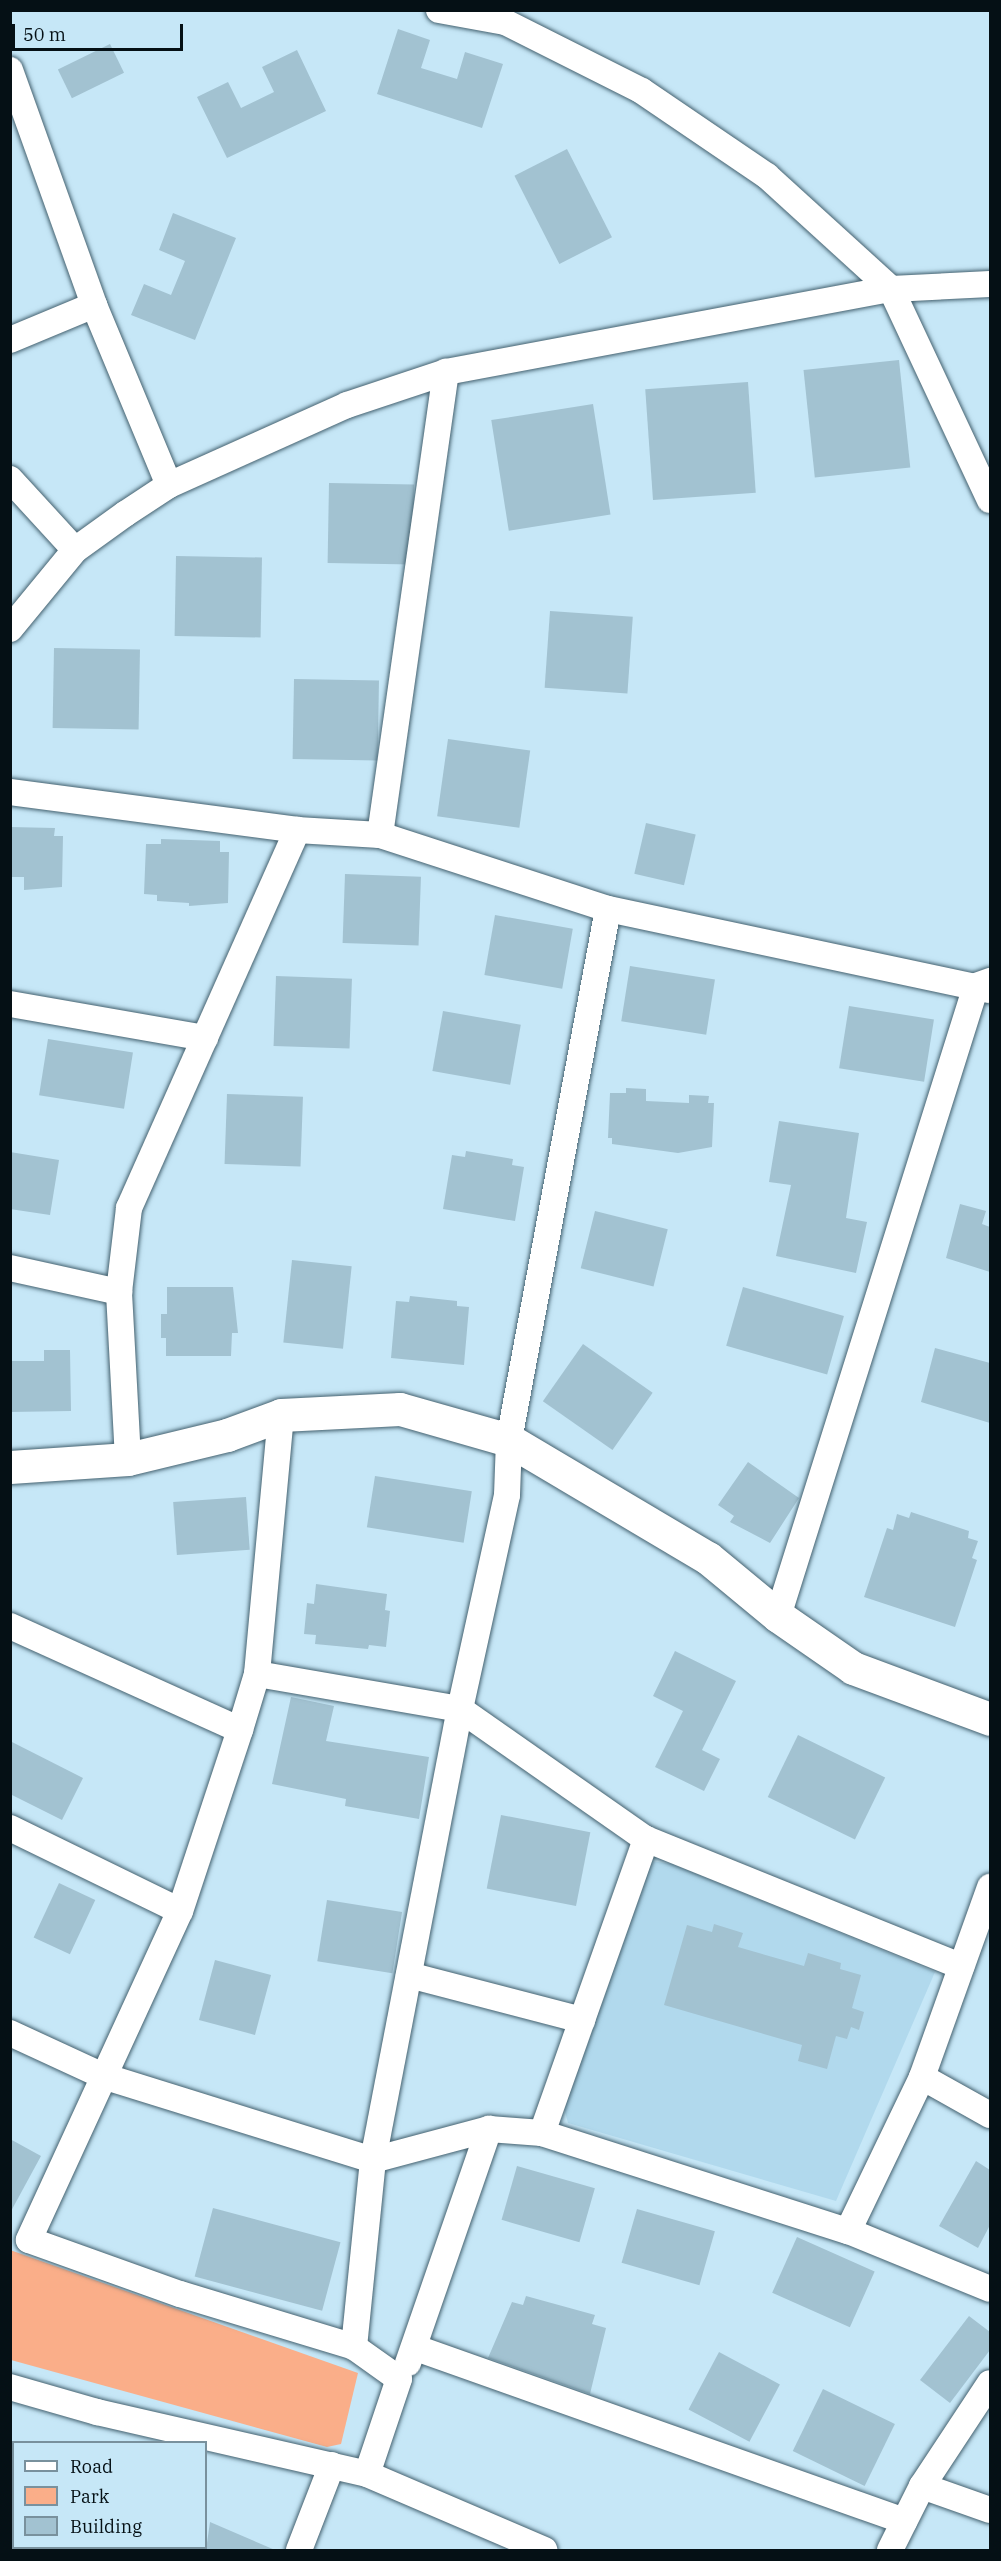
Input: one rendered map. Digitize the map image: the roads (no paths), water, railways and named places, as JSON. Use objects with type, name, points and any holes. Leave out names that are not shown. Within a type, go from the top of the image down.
[{"type":"street","points":[[439,10],[504,22],[642,91],[767,176],[891,289],[990,500]]},
{"type":"street","points":[[10,70],[93,305],[169,485]]},
{"type":"street","points":[[10,629],[75,550],[169,485],[347,405],[446,372],[891,289],[990,284]]},
{"type":"street","points":[[10,340],[93,305]]},
{"type":"street","points":[[380,835],[446,372]]},
{"type":"street","points":[[10,479],[75,550]]},
{"type":"street","points":[[10,792],[297,830],[380,835],[608,909],[986,986],[778,1616]]},
{"type":"street","points":[[128,1459],[119,1292],[129,1209],[297,830]]},
{"type":"street","points":[[354,2347],[373,2160],[460,1709],[507,1495],[509,1440],[608,909]]},
{"type":"street","points":[[10,1004],[205,1038]]},
{"type":"street","points":[[10,1268],[119,1292]]},
{"type":"street","points":[[10,1467],[128,1459],[227,1435],[281,1415],[400,1409],[509,1440],[708,1558],[778,1616],[853,1668],[990,1719]]},
{"type":"street","points":[[281,1415],[257,1674],[240,1730],[180,1911],[103,2076],[20,2236],[180,2294],[354,2347],[399,2379]]},
{"type":"street","points":[[10,1626],[240,1730]]},
{"type":"street","points":[[257,1674],[460,1709],[646,1839],[961,1966]]},
{"type":"street","points":[[10,1828],[180,1911]]},
{"type":"street","points":[[542,2133],[646,1839]]},
{"type":"street","points":[[848,2231],[922,2076],[990,1887]]},
{"type":"street","points":[[409,1975],[582,2020]]},
{"type":"street","points":[[10,2033],[103,2076],[373,2160],[489,2129],[542,2133],[848,2231],[990,2289]]},
{"type":"street","points":[[922,2076],[990,2115]]},
{"type":"street","points":[[367,2474],[399,2379],[416,2348],[489,2129]]},
{"type":"street","points":[[416,2348],[904,2521]]},
{"type":"street","points":[[890,2550],[922,2486],[990,2383]]},
{"type":"street","points":[[10,2387],[98,2412],[367,2474],[544,2550]]},
{"type":"street","points":[[299,2550],[332,2465]]},
{"type":"street","points":[[922,2486],[990,2510]]}]
